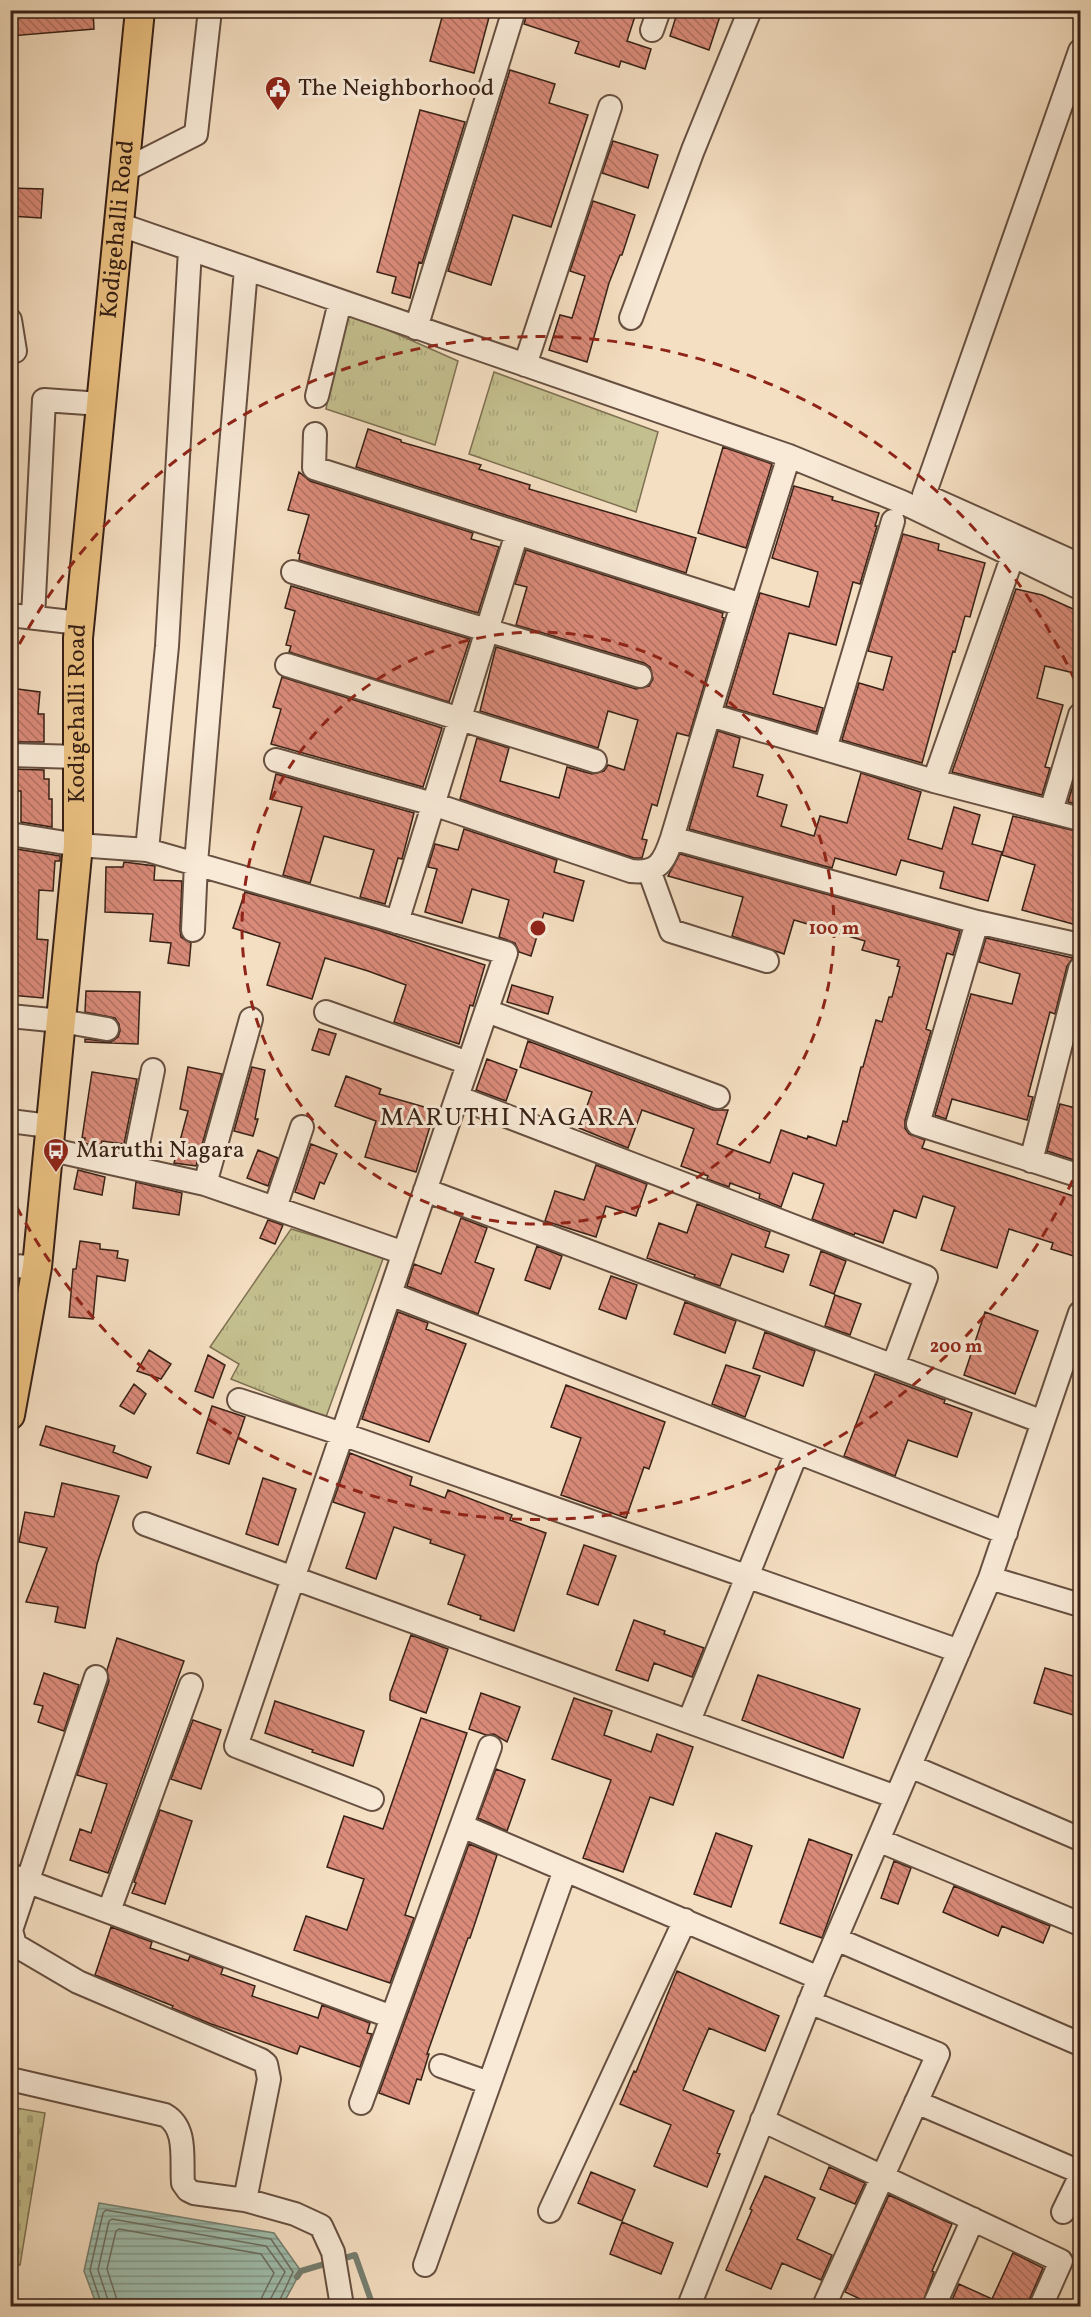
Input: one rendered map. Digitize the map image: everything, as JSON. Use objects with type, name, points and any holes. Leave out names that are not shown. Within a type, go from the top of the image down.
[{"type":"main road","name":"Kodigehalli Road","points":[[10,1415],[24,1266],[49,1138],[78,844],[79,623],[140,10]]},
{"type":"street","points":[[123,171],[196,134],[210,10]]},
{"type":"street","points":[[416,328],[514,10]]},
{"type":"street","points":[[631,318],[693,150],[750,10]]},
{"type":"street","points":[[1080,51],[924,495],[1080,565]]},
{"type":"street","points":[[525,365],[609,107]]},
{"type":"street","points":[[118,224],[789,456],[902,502],[1080,588]]},
{"type":"street","points":[[147,850],[167,646],[190,250]]},
{"type":"street","points":[[193,930],[196,863],[246,269]]},
{"type":"street","points":[[316,396],[340,302]]},
{"type":"street","points":[[10,320],[15,351]]},
{"type":"street","points":[[79,623],[22,616],[44,400],[101,404]]},
{"type":"street","points":[[315,434],[314,468],[742,605]]},
{"type":"street","points":[[276,760],[433,804],[631,871],[650,870],[658,865],[666,854],[672,838],[789,456]]},
{"type":"street","points":[[825,749],[893,521]]},
{"type":"street","points":[[396,922],[517,533]]},
{"type":"street","points":[[934,781],[1013,555]]},
{"type":"street","points":[[293,572],[640,676]]},
{"type":"street","points":[[287,665],[595,761]]},
{"type":"street","points":[[710,714],[934,781],[1080,819]]},
{"type":"street","points":[[1051,811],[1080,715]]},
{"type":"street","points":[[10,755],[78,757]]},
{"type":"street","points":[[10,834],[78,844],[147,850],[506,953],[236,1746],[372,1799]]},
{"type":"street","points":[[672,838],[977,922],[1080,945]]},
{"type":"street","points":[[650,870],[671,931],[767,961]]},
{"type":"street","points":[[977,922],[918,1124],[1080,1176]]},
{"type":"street","points":[[1031,1161],[1080,969]]},
{"type":"street","points":[[487,1011],[718,1097]]},
{"type":"street","points":[[326,1012],[468,1063]]},
{"type":"street","points":[[10,1016],[61,1021],[107,1029]]},
{"type":"street","points":[[205,1184],[251,1019]]},
{"type":"street","points":[[134,1168],[153,1070]]},
{"type":"street","points":[[457,1096],[926,1277],[893,1366]]},
{"type":"street","points":[[10,1121],[49,1138],[134,1168],[205,1184],[404,1253]]},
{"type":"street","points":[[275,1208],[302,1127]]},
{"type":"street","points":[[425,1190],[1044,1422]]},
{"type":"street","points":[[390,1294],[1006,1533]]},
{"type":"street","points":[[689,2307],[809,2002],[990,1578],[1078,1325]]},
{"type":"street","points":[[238,1400],[342,1434],[959,1651]]},
{"type":"street","points":[[689,1722],[797,1452]]},
{"type":"street","points":[[145,1524],[294,1576],[897,1797]]},
{"type":"street","points":[[990,1578],[1080,1605]]},
{"type":"street","points":[[96,1677],[18,1878],[11,1931],[15,1945],[78,1982],[266,2064],[269,2079],[245,2200]]},
{"type":"street","points":[[109,1911],[191,1685]]},
{"type":"street","points":[[361,2103],[490,1747]]},
{"type":"street","points":[[910,1766],[1080,1839]]},
{"type":"street","points":[[462,1826],[819,1978]]},
{"type":"street","points":[[878,1840],[1080,1924]]},
{"type":"street","points":[[425,2265],[565,1870]]},
{"type":"street","points":[[18,1878],[392,2017]]},
{"type":"street","points":[[550,2211],[685,1920]]},
{"type":"street","points":[[836,1940],[1080,2044]]},
{"type":"street","points":[[809,2002],[938,2054],[824,2307]]},
{"type":"street","points":[[441,2066],[489,2084]]},
{"type":"street","points":[[10,2079],[165,2115],[178,2125],[180,2131],[183,2183],[188,2190],[201,2195],[245,2200],[295,2214],[321,2226],[335,2261],[342,2307]]},
{"type":"street","points":[[916,2102],[1080,2172]]},
{"type":"street","points":[[762,2120],[1061,2261],[1041,2307]]},
{"type":"street","points":[[1063,2212],[1080,2177]]},
{"type":"street","points":[[934,2307],[973,2219]]},
{"type":"green space","points":[[345,311],[458,361],[435,445],[326,409]]},
{"type":"green space","points":[[494,372],[658,432],[636,512],[469,454]]},
{"type":"green space","points":[[291,1229],[384,1256],[326,1417],[231,1379],[239,1364],[210,1347]]},
{"type":"green space","points":[[11,2107],[45,2113],[20,2265],[11,2263]]},
{"type":"water","points":[[99,2203],[274,2233],[301,2271],[282,2306],[97,2306],[84,2271]]},
{"type":"building","points":[[93,10],[94,29],[10,36],[10,12]]},
{"type":"building","points":[[444,10],[491,10],[474,73],[430,61]]},
{"type":"building","points":[[528,10],[637,10],[627,41],[651,49],[645,69],[621,61],[619,67],[575,53],[579,42],[524,24]]},
{"type":"building","points":[[678,10],[722,10],[709,50],[670,36]]},
{"type":"building","points":[[510,70],[555,84],[549,103],[588,115],[551,227],[513,215],[491,285],[448,271]]},
{"type":"building","points":[[420,110],[465,122],[422,263],[419,262],[410,298],[392,293],[396,277],[377,272]]},
{"type":"building","points":[[613,141],[658,155],[648,188],[602,173]]},
{"type":"building","points":[[10,188],[43,189],[41,218],[10,216]]},
{"type":"building","points":[[593,201],[635,215],[622,255],[620,255],[609,283],[587,362],[549,350],[560,315],[572,318],[585,276],[570,271]]},
{"type":"building","points":[[368,429],[401,440],[401,442],[481,465],[479,469],[530,485],[529,489],[696,538],[686,573],[356,467]]},
{"type":"building","points":[[723,447],[772,464],[746,548],[698,533]]},
{"type":"building","points":[[299,472],[310,481],[473,533],[471,539],[499,547],[478,613],[299,560],[300,554],[298,553],[309,515],[288,510]]},
{"type":"building","points":[[794,486],[833,497],[832,500],[879,513],[860,584],[853,582],[836,645],[789,633],[773,694],[823,708],[816,732],[726,706],[760,593],[809,607],[818,572],[772,558]]},
{"type":"building","points":[[903,534],[939,544],[938,550],[985,563],[970,617],[965,616],[955,652],[953,651],[922,763],[842,740],[859,683],[883,690],[892,657],[868,651]]},
{"type":"building","points":[[526,550],[723,613],[724,618],[689,736],[677,733],[657,806],[652,804],[642,839],[647,840],[642,858],[634,858],[460,799],[477,738],[509,748],[500,781],[559,798],[567,767],[592,774],[604,771],[608,765],[624,770],[638,720],[608,711],[598,748],[480,711],[496,647],[636,689],[649,686],[653,679],[650,667],[644,663],[516,625],[527,587],[515,584]]},
{"type":"building","points":[[291,586],[470,639],[449,702],[289,652],[291,646],[286,645],[295,611],[285,608]]},
{"type":"building","points":[[1016,589],[1042,595],[1080,612],[1080,646],[1074,673],[1045,666],[1037,698],[1063,705],[1045,767],[1050,768],[1042,795],[952,772]]},
{"type":"building","points":[[282,677],[442,728],[423,787],[271,744],[281,709],[273,707]]},
{"type":"building","points":[[10,688],[40,692],[38,714],[44,714],[44,742],[10,742]]},
{"type":"building","points":[[718,731],[740,738],[733,767],[763,775],[757,796],[787,805],[781,826],[814,836],[820,816],[847,823],[861,773],[921,792],[908,839],[942,849],[954,807],[980,815],[972,844],[1002,852],[988,901],[940,888],[944,872],[901,860],[896,875],[835,858],[832,868],[689,829]]},
{"type":"building","points":[[10,769],[44,770],[44,779],[49,779],[49,799],[52,799],[52,827],[21,822],[21,791],[17,791],[17,780],[10,780]]},
{"type":"building","points":[[276,774],[414,813],[402,859],[398,858],[385,904],[360,897],[374,850],[324,836],[310,883],[283,875],[302,807],[270,799]]},
{"type":"building","points":[[1076,775],[1080,776],[1080,805],[1068,802]]},
{"type":"building","points":[[1013,816],[1080,832],[1080,926],[1022,910],[1035,865],[1002,855]]},
{"type":"building","points":[[464,829],[557,860],[554,872],[584,881],[573,921],[544,913],[531,956],[519,952],[515,943],[499,937],[509,900],[472,889],[462,923],[425,912],[437,869],[428,867],[435,844],[458,850]]},
{"type":"building","points":[[10,848],[60,856],[60,861],[55,861],[53,891],[39,890],[37,939],[48,940],[43,998],[10,995]]},
{"type":"building","points":[[680,854],[960,931],[953,955],[947,953],[926,1029],[931,1031],[905,1120],[905,1128],[909,1134],[925,1140],[922,1148],[1080,1198],[1080,1258],[1051,1249],[1053,1243],[1009,1229],[997,1268],[941,1250],[955,1207],[923,1196],[916,1218],[894,1210],[883,1243],[812,1219],[824,1184],[793,1173],[781,1207],[759,1198],[760,1194],[730,1183],[729,1187],[681,1166],[694,1129],[692,1128],[642,1110],[628,1148],[579,1128],[592,1092],[520,1067],[528,1041],[713,1110],[728,1110],[717,1144],[770,1163],[781,1130],[836,1146],[843,1121],[847,1122],[876,1020],[882,1022],[889,997],[892,997],[900,967],[897,966],[899,960],[862,950],[865,941],[794,920],[784,954],[732,936],[743,897],[668,876]]},
{"type":"building","points":[[124,862],[155,866],[154,880],[182,881],[180,930],[181,937],[191,943],[189,966],[168,963],[171,943],[150,941],[153,914],[105,912],[106,867],[123,867]]},
{"type":"building","points":[[245,892],[378,930],[485,965],[459,1044],[394,1022],[406,985],[368,971],[325,958],[312,999],[267,985],[280,943],[233,928]]},
{"type":"building","points":[[986,938],[1073,958],[1067,966],[1055,1014],[1050,1012],[1028,1096],[1033,1097],[1027,1120],[952,1099],[946,1119],[935,1115],[971,994],[1012,1004],[1020,974],[979,962]]},
{"type":"building","points":[[512,985],[553,997],[548,1014],[507,1002]]},
{"type":"building","points":[[86,991],[140,992],[138,1044],[85,1042],[85,1039],[111,1042],[118,1037],[120,1031],[115,1018],[85,1012]]},
{"type":"building","points":[[319,1029],[336,1034],[329,1055],[312,1050]]},
{"type":"building","points":[[487,1059],[517,1070],[506,1101],[476,1090]]},
{"type":"building","points":[[188,1067],[222,1074],[196,1166],[174,1163],[188,1111],[180,1109]]},
{"type":"building","points":[[252,1067],[265,1070],[255,1119],[258,1119],[253,1136],[234,1131]]},
{"type":"building","points":[[92,1072],[137,1079],[124,1144],[102,1141],[100,1147],[84,1143],[85,1138],[82,1138]]},
{"type":"building","points":[[346,1076],[381,1089],[379,1094],[435,1110],[416,1172],[365,1157],[376,1121],[335,1106]]},
{"type":"building","points":[[1060,1104],[1080,1109],[1080,1162],[1047,1151]]},
{"type":"building","points":[[311,1144],[337,1154],[324,1184],[320,1182],[314,1199],[295,1192]]},
{"type":"building","points":[[258,1150],[278,1158],[268,1186],[247,1178]]},
{"type":"building","points":[[596,1165],[647,1184],[636,1216],[606,1206],[596,1237],[545,1221],[555,1191],[584,1200]]},
{"type":"building","points":[[78,1170],[105,1177],[102,1195],[74,1189]]},
{"type":"building","points":[[136,1182],[182,1193],[179,1215],[133,1208]]},
{"type":"building","points":[[697,1204],[770,1232],[765,1247],[789,1255],[783,1272],[732,1254],[720,1286],[647,1258],[659,1223],[687,1233]]},
{"type":"building","points":[[461,1218],[487,1228],[475,1262],[494,1269],[478,1314],[407,1286],[414,1264],[441,1274]]},
{"type":"building","points":[[268,1220],[283,1225],[275,1244],[260,1238]]},
{"type":"building","points":[[80,1241],[100,1244],[100,1249],[118,1251],[117,1258],[128,1260],[125,1281],[97,1276],[93,1319],[69,1317],[73,1269],[76,1269]]},
{"type":"building","points":[[537,1246],[562,1256],[550,1289],[525,1280]]},
{"type":"building","points":[[821,1251],[846,1261],[834,1294],[810,1285]]},
{"type":"building","points":[[611,1276],[637,1285],[626,1319],[599,1309]]},
{"type":"building","points":[[835,1295],[861,1304],[850,1335],[825,1326]]},
{"type":"building","points":[[685,1302],[736,1321],[725,1353],[674,1334]]},
{"type":"building","points":[[398,1312],[428,1323],[426,1329],[466,1344],[429,1442],[362,1419]]},
{"type":"building","points":[[985,1312],[1038,1331],[1015,1394],[964,1375]]},
{"type":"building","points":[[765,1332],[815,1351],[803,1386],[753,1368]]},
{"type":"building","points":[[149,1350],[171,1364],[161,1379],[137,1371]]},
{"type":"building","points":[[208,1355],[225,1365],[213,1398],[195,1391]]},
{"type":"building","points":[[726,1365],[760,1376],[745,1417],[712,1404]]},
{"type":"building","points":[[875,1374],[945,1400],[944,1403],[972,1413],[957,1457],[908,1440],[895,1476],[844,1456]]},
{"type":"building","points":[[134,1384],[146,1394],[134,1414],[120,1406]]},
{"type":"building","points":[[566,1385],[665,1422],[649,1469],[644,1467],[626,1518],[561,1495],[581,1438],[551,1427]]},
{"type":"building","points":[[212,1406],[245,1417],[229,1464],[197,1453]]},
{"type":"building","points":[[46,1426],[115,1446],[113,1452],[151,1467],[147,1478],[40,1445]]},
{"type":"building","points":[[350,1453],[412,1477],[410,1485],[445,1498],[448,1490],[512,1515],[510,1520],[546,1533],[514,1631],[448,1604],[465,1555],[430,1543],[431,1540],[394,1527],[376,1579],[346,1568],[365,1513],[333,1502]]},
{"type":"building","points":[[263,1478],[296,1489],[278,1545],[246,1534]]},
{"type":"building","points":[[62,1483],[119,1496],[97,1564],[85,1628],[55,1622],[58,1607],[26,1602],[47,1548],[19,1542],[25,1512],[54,1517]]},
{"type":"building","points":[[584,1545],[616,1556],[598,1605],[567,1594]]},
{"type":"building","points":[[634,1620],[665,1631],[664,1634],[704,1648],[692,1677],[654,1663],[648,1681],[616,1670]]},
{"type":"building","points":[[411,1635],[448,1649],[426,1713],[390,1700],[390,1694]]},
{"type":"building","points":[[117,1638],[184,1661],[108,1873],[70,1860],[80,1829],[91,1833],[107,1784],[77,1775],[109,1681],[107,1670]]},
{"type":"building","points":[[1045,1668],[1080,1678],[1080,1717],[1034,1703]]},
{"type":"building","points":[[44,1673],[79,1685],[64,1731],[38,1722],[43,1706],[34,1704]]},
{"type":"building","points":[[758,1675],[860,1709],[843,1758],[742,1720]]},
{"type":"building","points":[[481,1693],[520,1707],[507,1742],[494,1734],[486,1735],[469,1729]]},
{"type":"building","points":[[574,1698],[612,1711],[604,1735],[651,1752],[657,1734],[693,1747],[673,1805],[650,1797],[623,1872],[583,1858],[611,1780],[552,1759]]},
{"type":"building","points":[[275,1701],[364,1731],[353,1766],[265,1733]]},
{"type":"building","points":[[421,1718],[467,1733],[405,1915],[414,1918],[390,1983],[294,1950],[306,1916],[347,1930],[364,1879],[327,1867],[344,1816],[383,1829]]},
{"type":"building","points":[[193,1720],[221,1730],[201,1789],[171,1779]]},
{"type":"building","points":[[496,1769],[525,1780],[507,1831],[478,1818]]},
{"type":"building","points":[[160,1810],[192,1821],[165,1904],[132,1893]]},
{"type":"building","points":[[716,1833],[752,1846],[731,1907],[694,1894]]},
{"type":"building","points":[[809,1839],[852,1855],[822,1938],[780,1923]]},
{"type":"building","points":[[469,1844],[497,1855],[470,1938],[468,1938],[427,2054],[429,2054],[421,2080],[417,2079],[409,2104],[379,2093]]},
{"type":"building","points":[[894,1861],[911,1868],[898,1904],[881,1898]]},
{"type":"building","points":[[954,1886],[1050,1926],[1043,1943],[1002,1926],[998,1936],[943,1912]]},
{"type":"building","points":[[111,1927],[152,1942],[150,1948],[188,1961],[190,1956],[223,1968],[221,1974],[255,1986],[252,1996],[318,2018],[322,2005],[370,2023],[367,2033],[372,2034],[360,2067],[300,2046],[297,2054],[211,2024],[95,1975]]},
{"type":"building","points":[[677,1971],[779,2016],[765,2051],[709,2028],[697,2056],[683,2090],[734,2111],[717,2153],[720,2154],[707,2187],[654,2166],[671,2125],[620,2104],[634,2071],[636,2072]]},
{"type":"building","points":[[829,2167],[865,2183],[855,2204],[820,2189]]},
{"type":"building","points":[[591,2172],[635,2190],[622,2221],[578,2203]]},
{"type":"building","points":[[765,2176],[815,2198],[797,2239],[832,2255],[821,2280],[782,2263],[771,2289],[726,2270]]},
{"type":"building","points":[[889,2195],[952,2224],[932,2271],[934,2272],[921,2307],[877,2307],[845,2292]]},
{"type":"building","points":[[622,2222],[673,2243],[661,2274],[610,2254]]},
{"type":"building","points":[[1013,2253],[1043,2268],[1026,2307],[949,2307],[959,2284],[992,2299]]},
{"type":"waterway","points":[[297,2277],[301,2271],[355,2255],[373,2306]]},
{"type":"place","name":"The Neighborhood","points":[[278,112]]},
{"type":"place","name":"Maruthi Nagara","points":[[56,1174]]},
{"type":"district","name":"MARUTHI NAGARA","points":[[508,1118]]}]
